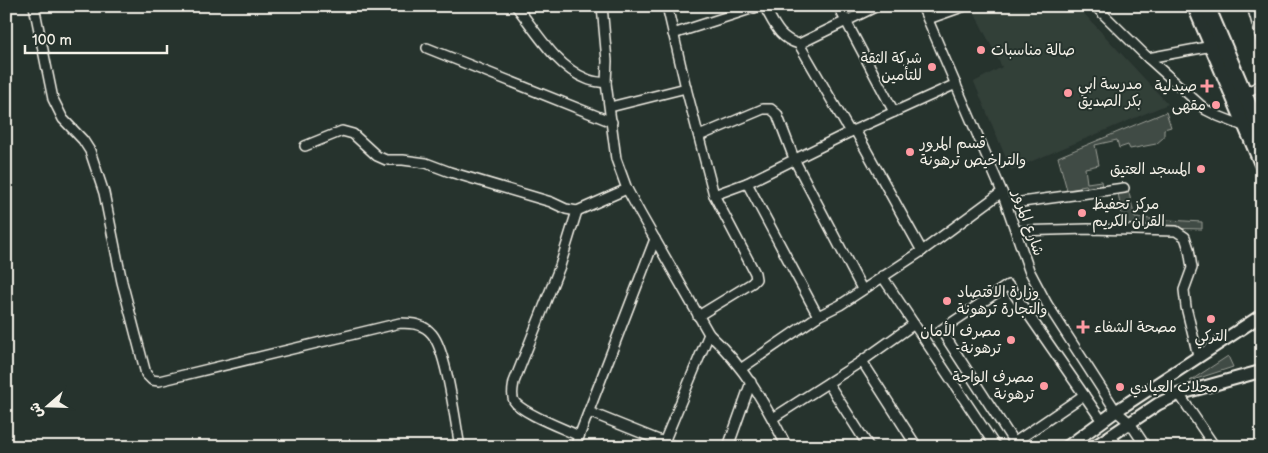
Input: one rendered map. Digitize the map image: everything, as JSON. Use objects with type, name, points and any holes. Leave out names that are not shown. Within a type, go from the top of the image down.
[{"type":"highway","points":[[1195,6],[1262,164]]},
{"type":"highway","points":[[1208,6],[1262,135]]},
{"type":"street","points":[[34,6],[54,99],[62,119],[84,140],[90,151],[104,193],[122,282],[146,374],[152,380],[159,381],[400,323],[412,323],[431,332],[437,342],[442,357],[460,447]]},
{"type":"street","points":[[516,6],[546,46],[575,73],[588,80],[606,83]]},
{"type":"street","points":[[602,6],[607,61],[606,83],[616,159],[627,189],[709,334],[742,368],[773,418],[787,447]]},
{"type":"street","points":[[667,6],[714,195],[756,278],[752,283],[698,316]]},
{"type":"street","points":[[673,34],[760,6]]},
{"type":"street","points":[[764,6],[781,36],[799,44],[922,251]]},
{"type":"street","points":[[838,6],[894,112]]},
{"type":"street","points":[[799,44],[877,6]]},
{"type":"street","name":"شارع المرور","points":[[922,6],[1007,204],[1029,270],[1047,304],[1116,411],[1130,423],[1146,447]]},
{"type":"street","points":[[928,19],[965,6]]},
{"type":"street","points":[[1095,6],[1148,58],[1206,110],[1246,127]]},
{"type":"street","points":[[1252,6],[1262,40]]},
{"type":"street","points":[[1148,58],[1212,46]]},
{"type":"street","points":[[427,48],[612,122]]},
{"type":"street","points":[[714,195],[747,183],[795,161],[852,131],[956,84]]},
{"type":"street","points":[[1244,93],[1262,85]]},
{"type":"street","points":[[610,107],[686,88]]},
{"type":"street","points":[[699,136],[763,109],[771,109],[777,114],[795,161],[862,289]]},
{"type":"street","points":[[305,146],[342,131],[353,134],[377,156],[386,160],[426,163],[551,202],[566,210],[577,211],[627,189]]},
{"type":"street","points":[[747,183],[818,316]]},
{"type":"street","points":[[1007,204],[1124,188]]},
{"type":"street","points":[[742,368],[818,316],[840,305],[922,251],[1002,192]]},
{"type":"street","points":[[577,211],[560,266],[514,382],[512,392],[514,401],[522,409],[579,436]]},
{"type":"street","points":[[1016,231],[1088,229],[1176,231],[1185,237],[1190,249],[1192,268],[1184,290],[1186,307],[1198,356]]},
{"type":"street","points":[[575,447],[655,239]]},
{"type":"street","points":[[882,276],[996,447]]},
{"type":"street","points":[[1084,395],[1016,444],[942,330],[1008,285],[1102,421]]},
{"type":"street","points":[[1068,447],[1116,411],[1262,315]]},
{"type":"street","points":[[773,418],[862,361],[914,324]]},
{"type":"street","points":[[663,444],[709,334]]},
{"type":"street","points":[[862,361],[917,447]]},
{"type":"street","points":[[1094,447],[1158,404],[1179,394],[1262,371]]},
{"type":"street","points":[[728,447],[751,382]]},
{"type":"street","points":[[828,383],[869,447]]},
{"type":"street","points":[[1179,394],[1215,447]]},
{"type":"street","points":[[589,412],[663,444],[676,447]]},
{"type":"street","points":[[1111,436],[1118,447]]},
{"type":"shaded area","name":"مدرسة ابي بكر الصديق","points":[[1009,6],[1077,6],[1168,104],[1011,170],[974,82],[1002,67],[974,12]]},
{"type":"shaded area","points":[[1166,112],[1171,127],[1164,129],[1164,137],[1156,144],[1130,149],[1128,145],[1119,148],[1117,140],[1095,145],[1099,165],[1085,168],[1087,183],[1101,181],[1102,188],[1088,188],[1086,185],[1067,190],[1058,157]]},
{"type":"shaded area","points":[[1118,193],[1129,193],[1135,218],[1202,222],[1202,229],[1124,227]]},
{"type":"shaded area","points":[[1228,356],[1233,367],[1190,381]]},
{"type":"place","name":"صالة مناسبات","points":[[981,50]]},
{"type":"place","name":"شركة الثقة للتأمين","points":[[932,67]]},
{"type":"place","name":"صيدلية","points":[[1207,86]]},
{"type":"place","name":"مدرسة ابي بكر الصديق","points":[[1068,93]]},
{"type":"place","name":"مقهى","points":[[1216,105]]},
{"type":"place","name":"قسم المرور والتراخيص ترهونة","points":[[910,152]]},
{"type":"place","name":"المسجد العتيق","points":[[1201,169]]},
{"type":"place","name":"مركز تحفيظ القران الكريم","points":[[1082,213]]},
{"type":"place","name":"وزارة الاقتصاد والتجارة ترهونة","points":[[947,301]]},
{"type":"place","name":"التركي","points":[[1211,319]]},
{"type":"place","name":"مصحة الشفاء","points":[[1083,327]]},
{"type":"place","name":"مصرف الأمان -ترهونة","points":[[1011,340]]},
{"type":"place","name":"مصرف الواحة ترهونة","points":[[1044,386]]},
{"type":"place","name":"محلات العيادي","points":[[1120,387]]}]
